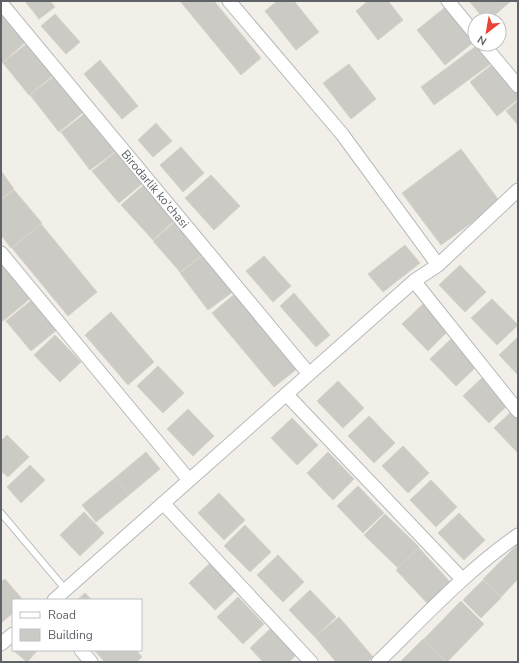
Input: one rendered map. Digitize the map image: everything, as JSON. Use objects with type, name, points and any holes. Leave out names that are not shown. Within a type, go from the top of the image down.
[{"type":"street","points":[[229,1],[342,134],[438,265]]},
{"type":"street","points":[[448,1],[467,24]]},
{"type":"street","name":"Birodarlik ko'chasi","points":[[1,3],[309,374]]},
{"type":"street","points":[[490,52],[518,86]]},
{"type":"street","points":[[55,599],[414,281],[438,265],[518,190]]},
{"type":"street","points":[[1,253],[189,480]]},
{"type":"street","points":[[414,281],[518,411]]},
{"type":"street","points":[[286,394],[462,579]]},
{"type":"street","points":[[163,503],[312,662]]},
{"type":"street","points":[[378,662],[462,579],[494,552],[518,535]]},
{"type":"street","points":[[1,644],[12,635]]},
{"type":"street","points":[[82,651],[91,662]]},
{"type":"lane","points":[[1,513],[66,590]]},
{"type":"building","points":[[25,1],[50,1],[55,7],[39,19]]},
{"type":"building","points":[[180,1],[214,1],[261,58],[241,75]]},
{"type":"building","points":[[277,1],[294,1],[319,32],[296,50],[265,11]]},
{"type":"building","points":[[368,1],[388,1],[403,20],[378,40],[356,11]]},
{"type":"building","points":[[469,1],[511,1],[498,12],[478,12]]},
{"type":"building","points":[[448,5],[467,29],[467,47],[445,65],[417,30]]},
{"type":"building","points":[[1,9],[28,40],[1,64]]},
{"type":"building","points":[[55,14],[80,42],[66,54],[41,26]]},
{"type":"building","points":[[30,41],[56,73],[29,95],[3,63]]},
{"type":"building","points":[[468,52],[485,52],[493,62],[434,105],[421,87]]},
{"type":"building","points":[[100,60],[138,106],[122,119],[84,74]]},
{"type":"building","points":[[494,63],[518,92],[518,99],[497,116],[470,82]]},
{"type":"building","points":[[349,64],[376,99],[351,119],[323,83]]},
{"type":"building","points":[[57,74],[86,110],[59,132],[30,95]]},
{"type":"building","points":[[518,101],[518,125],[506,111]]},
{"type":"building","points":[[87,112],[117,150],[90,170],[61,132]]},
{"type":"building","points":[[156,123],[172,141],[153,157],[138,140]]},
{"type":"building","points":[[181,147],[204,173],[183,192],[160,165]]},
{"type":"building","points":[[461,149],[500,202],[441,245],[402,193]]},
{"type":"building","points":[[117,151],[143,183],[119,203],[92,171]]},
{"type":"building","points":[[1,171],[14,189],[1,199]]},
{"type":"building","points":[[211,175],[240,206],[214,230],[185,198]]},
{"type":"building","points":[[145,184],[176,219],[153,240],[121,205]]},
{"type":"building","points":[[14,190],[42,223],[11,248],[1,235],[1,200]]},
{"type":"building","points":[[177,220],[205,253],[180,272],[153,241]]},
{"type":"building","points":[[41,224],[97,292],[68,316],[12,248]]},
{"type":"building","points":[[405,245],[420,263],[383,292],[368,274]]},
{"type":"building","points":[[206,253],[234,291],[208,310],[180,273]]},
{"type":"building","points":[[264,256],[291,286],[273,302],[246,271]]},
{"type":"building","points":[[1,259],[32,297],[3,321],[1,318]]},
{"type":"building","points":[[460,265],[486,292],[465,312],[439,285]]},
{"type":"building","points":[[236,293],[298,368],[274,387],[212,313]]},
{"type":"building","points":[[294,293],[330,335],[316,347],[280,306]]},
{"type":"building","points":[[33,299],[58,329],[31,351],[6,321]]},
{"type":"building","points":[[492,299],[518,325],[497,345],[471,318]]},
{"type":"building","points":[[423,304],[448,331],[428,351],[402,324]]},
{"type":"building","points":[[111,312],[154,362],[128,385],[85,335]]},
{"type":"building","points":[[55,335],[81,362],[60,382],[34,355]]},
{"type":"building","points":[[518,337],[518,375],[499,355]]},
{"type":"building","points":[[451,339],[477,366],[456,386],[430,359]]},
{"type":"building","points":[[158,366],[184,393],[163,413],[137,386]]},
{"type":"building","points":[[484,376],[510,403],[489,423],[463,396]]},
{"type":"building","points":[[338,381],[364,408],[343,428],[317,401]]},
{"type":"building","points":[[515,408],[518,411],[518,453],[494,428]]},
{"type":"building","points":[[188,409],[214,436],[193,456],[167,429]]},
{"type":"building","points":[[369,416],[395,443],[374,463],[348,436]]},
{"type":"building","points":[[292,418],[318,445],[297,465],[271,438]]},
{"type":"building","points":[[7,435],[29,457],[8,477],[1,471],[1,441]]},
{"type":"building","points":[[403,446],[429,473],[408,493],[382,466]]},
{"type":"building","points":[[146,452],[160,469],[129,495],[115,478]]},
{"type":"building","points":[[328,452],[354,479],[333,500],[307,473]]},
{"type":"building","points":[[30,465],[45,480],[21,503],[7,487]]},
{"type":"building","points":[[115,478],[129,495],[96,522],[82,505]]},
{"type":"building","points":[[431,480],[457,507],[436,527],[410,500]]},
{"type":"building","points":[[358,486],[384,513],[363,533],[337,506]]},
{"type":"building","points":[[219,493],[245,520],[224,540],[198,513]]},
{"type":"building","points":[[84,512],[104,533],[80,556],[60,535]]},
{"type":"building","points":[[459,513],[485,540],[464,560],[438,533]]},
{"type":"building","points":[[385,514],[419,547],[398,568],[364,535]]},
{"type":"building","points":[[245,525],[271,552],[250,572],[224,546]]},
{"type":"building","points":[[517,545],[518,579],[501,597],[483,579]]},
{"type":"building","points":[[419,548],[451,583],[428,604],[396,570]]},
{"type":"building","points":[[278,555],[304,582],[283,602],[257,575]]},
{"type":"building","points":[[210,563],[236,590],[215,610],[189,583]]},
{"type":"building","points":[[5,579],[22,599],[12,599],[12,614],[1,623],[1,582]]},
{"type":"building","points":[[483,580],[501,598],[481,618],[463,600]]},
{"type":"building","points":[[310,590],[336,617],[315,637],[289,610]]},
{"type":"building","points":[[85,593],[91,599],[78,599]]},
{"type":"building","points":[[238,597],[264,624],[243,644],[217,617]]},
{"type":"building","points":[[461,601],[484,624],[447,662],[424,639]]},
{"type":"building","points":[[339,617],[373,657],[367,662],[336,662],[315,637]]},
{"type":"building","points":[[271,628],[296,655],[289,662],[263,662],[250,648]]},
{"type":"building","points":[[423,639],[446,662],[400,662]]},
{"type":"building","points":[[14,651],[37,651],[27,662]]},
{"type":"building","points":[[95,651],[137,651],[142,657],[136,662],[105,662]]}]
